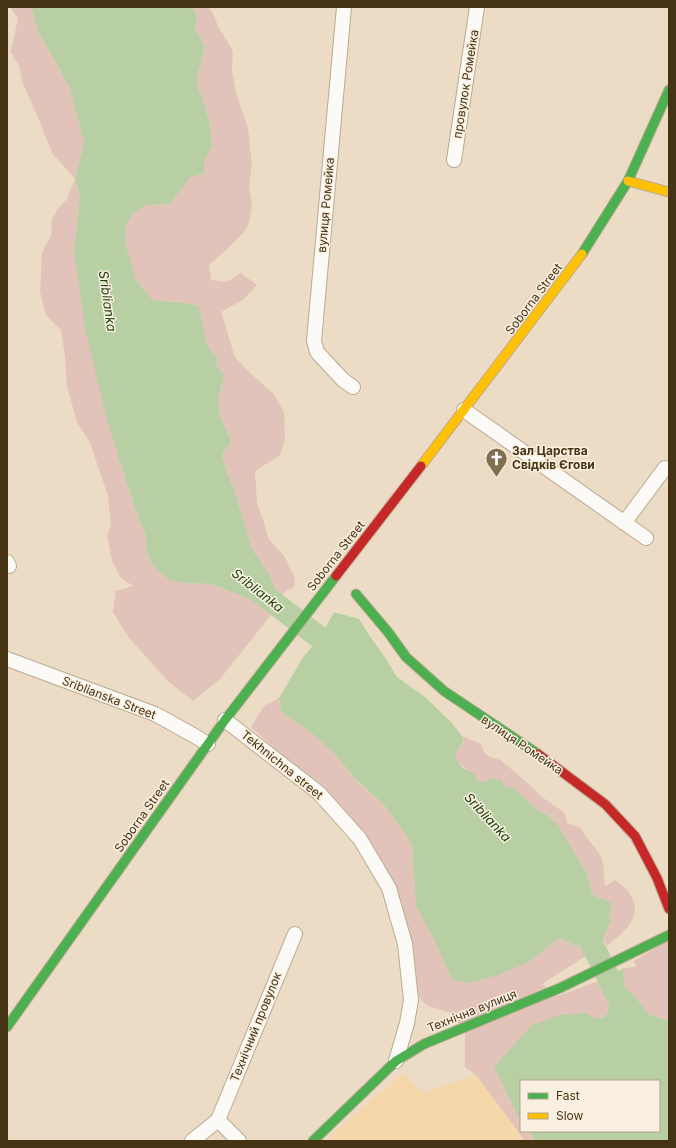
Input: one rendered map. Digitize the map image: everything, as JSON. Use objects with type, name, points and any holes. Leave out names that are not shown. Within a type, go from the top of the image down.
[{"type":"main road","name":"Soborna Street","points":[[7,1027],[225,720],[439,443],[580,257],[628,181],[669,90]]},
{"type":"main road","points":[[628,181],[669,192]]},
{"type":"main road","name":"вулиця Ромейка","points":[[356,594],[388,632],[406,657],[444,692],[539,755],[605,804],[635,836],[657,878],[669,909]]},
{"type":"main road","name":"Технічна вулиця","points":[[396,1061],[424,1044],[560,988],[669,935]]},
{"type":"main road","name":"Tekhnichna street","points":[[313,1141],[396,1061]]},
{"type":"street","name":"вулиця Ромейка","points":[[344,7],[314,341],[317,352],[343,380],[353,386]]},
{"type":"street","name":"провулок Ромейка","points":[[454,160],[477,7]]},
{"type":"street","points":[[464,410],[646,538]]},
{"type":"street","points":[[624,523],[665,468]]},
{"type":"street","name":"Sriblianska Street","points":[[7,660],[155,714],[208,744]]},
{"type":"street","name":"Tekhnichna street","points":[[225,720],[319,793],[360,839],[389,888],[405,944],[411,1000],[407,1023],[396,1061]]},
{"type":"street","name":"Технічний провулок","points":[[192,1141],[218,1120],[295,934]]},
{"type":"street","points":[[218,1120],[239,1141]]},
{"type":"shaded area","points":[[10,7],[31,7],[39,33],[70,88],[84,143],[75,179],[52,153],[22,81],[20,68],[11,52],[18,18]]},
{"type":"shaded area","points":[[187,7],[208,7],[233,51],[232,70],[236,93],[248,128],[252,163],[249,187],[252,205],[249,223],[244,232],[209,265],[211,280],[227,282],[241,273],[257,285],[244,299],[221,312],[235,357],[249,372],[273,393],[284,412],[285,439],[280,455],[255,471],[257,502],[268,538],[284,556],[295,578],[294,587],[286,591],[279,599],[270,576],[252,549],[234,489],[222,456],[226,450],[229,436],[221,419],[218,401],[222,388],[216,356],[210,350],[206,340],[199,307],[192,304],[153,300],[136,280],[125,242],[126,225],[133,213],[146,205],[170,204],[190,178],[204,173],[205,158],[212,146],[210,124],[196,81],[205,47],[195,28],[197,18],[195,10]]},
{"type":"shaded area","points":[[75,179],[80,196],[74,250],[119,460],[139,520],[146,536],[146,550],[152,564],[159,572],[183,583],[211,584],[250,599],[271,615],[220,679],[193,701],[170,683],[129,638],[113,612],[116,591],[133,586],[120,577],[112,560],[107,535],[111,526],[108,496],[90,443],[77,422],[67,387],[61,330],[46,315],[40,292],[42,252],[51,236],[52,219],[59,207],[67,199]]},
{"type":"shaded area","points":[[279,698],[281,712],[309,731],[332,751],[358,783],[385,806],[412,844],[416,906],[435,942],[452,980],[529,962],[559,938],[569,942],[573,946],[579,945],[585,948],[587,955],[542,984],[558,996],[598,981],[609,1004],[608,1012],[604,1017],[594,1018],[494,1067],[520,1121],[520,1132],[529,1132],[536,1141],[525,1141],[477,1076],[465,1067],[465,1033],[456,1019],[450,1013],[426,1005],[419,997],[400,916],[339,807],[320,783],[294,766],[251,727],[264,706]]},
{"type":"shaded area","points":[[462,736],[481,744],[484,752],[488,756],[500,760],[520,776],[542,797],[565,813],[567,823],[581,828],[601,857],[605,886],[615,880],[624,887],[632,897],[635,910],[632,921],[625,930],[607,946],[603,939],[611,921],[604,899],[598,898],[592,893],[587,874],[554,820],[545,813],[540,812],[516,789],[504,786],[491,778],[480,782],[473,774],[459,763],[456,757],[457,752],[463,743]]},
{"type":"shaded area","points":[[669,939],[669,1021],[648,1014],[633,994],[622,986],[624,968],[636,967],[634,961]]},
{"type":"shaded area","points":[[402,1073],[423,1093],[477,1075],[525,1141],[325,1141]]},
{"type":"water","points":[[31,7],[187,7],[195,10],[197,18],[195,28],[205,47],[196,81],[210,124],[212,147],[205,158],[204,173],[190,178],[170,204],[146,205],[133,213],[126,225],[125,242],[136,280],[153,300],[192,304],[199,307],[206,340],[210,350],[216,356],[217,367],[224,375],[218,401],[221,419],[229,436],[230,442],[222,456],[234,489],[252,549],[270,576],[279,599],[271,615],[250,599],[211,584],[183,583],[170,580],[159,572],[152,564],[146,550],[146,536],[139,520],[119,460],[105,412],[85,328],[74,250],[80,196],[75,179],[84,143],[70,88],[39,33]]},
{"type":"water","points":[[334,612],[359,619],[397,677],[426,698],[451,722],[462,736],[463,742],[456,753],[456,757],[463,768],[474,774],[478,781],[483,782],[491,778],[502,780],[504,786],[516,789],[540,812],[548,815],[558,825],[587,874],[592,893],[598,898],[604,899],[612,904],[609,913],[611,921],[603,939],[602,950],[587,955],[585,948],[579,945],[573,946],[569,942],[559,938],[529,962],[498,975],[469,983],[452,980],[435,942],[416,906],[412,844],[385,806],[357,781],[332,751],[309,731],[281,712],[279,698],[304,656],[320,638]]},
{"type":"water","points":[[624,968],[623,986],[633,994],[648,1014],[669,1021],[669,1141],[536,1141],[529,1132],[660,1132],[660,1080],[520,1080],[520,1121],[494,1067],[532,1025],[560,1015],[587,1013],[594,1018],[604,1017],[608,1012],[609,1004],[598,981]]},
{"type":"waterway","name":"Sriblianka","points":[[251,585],[320,638],[341,662]]},
{"type":"waterway","name":"Sriblianka","points":[[580,925],[587,934],[613,987]]},
{"type":"traffic: fast","points":[[582,254],[628,181],[669,90]]},
{"type":"traffic: fast","points":[[7,1027],[225,720],[336,576]]},
{"type":"traffic: fast","points":[[356,594],[388,632],[406,657],[444,691],[538,754]]},
{"type":"traffic: fast","points":[[313,1141],[396,1061],[424,1044],[560,988],[669,935]]},
{"type":"traffic: slow","points":[[628,181],[669,192]]},
{"type":"traffic: slow","points":[[421,466],[582,254]]},
{"type":"traffic: jam","points":[[336,576],[421,466]]},
{"type":"traffic: jam","points":[[538,754],[605,804],[635,836],[657,878],[669,909]]},
{"type":"place","name":"Зал Царства Свідків Єгови","points":[[496,478]]}]
